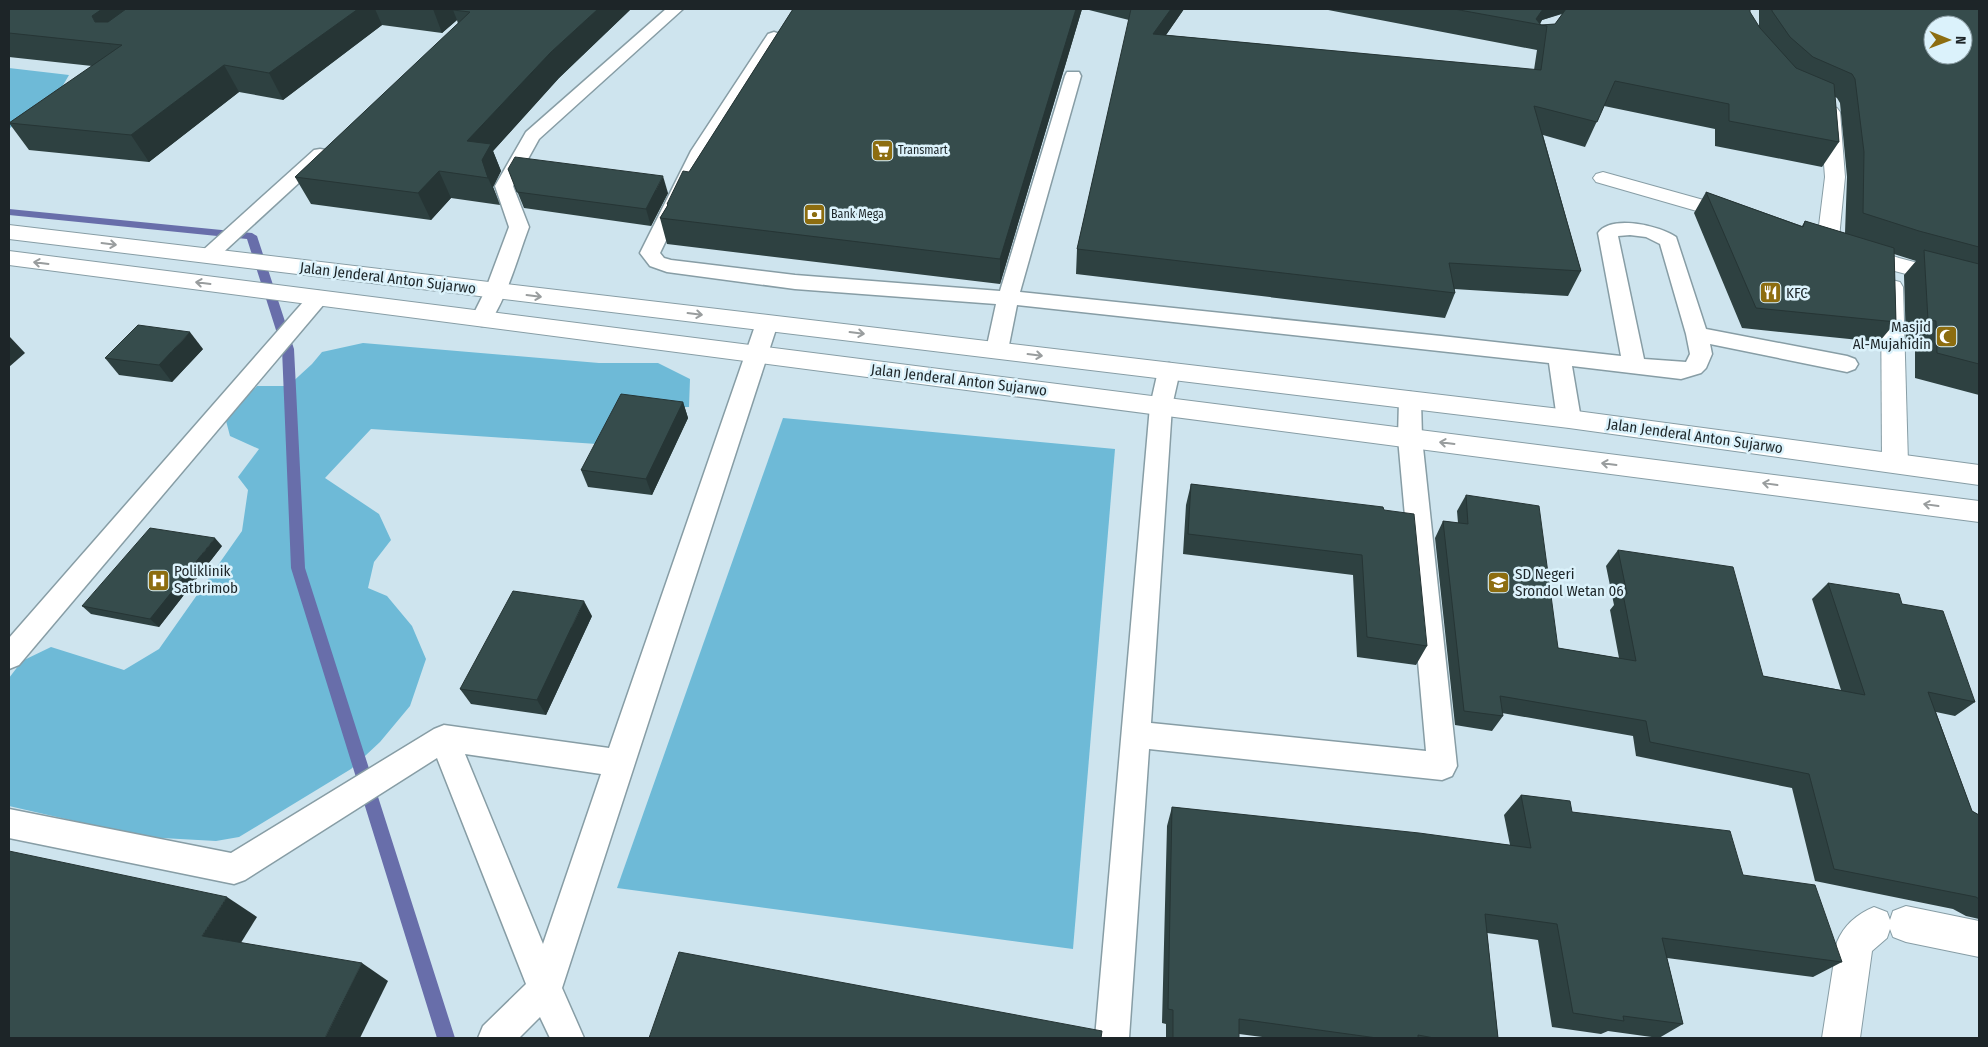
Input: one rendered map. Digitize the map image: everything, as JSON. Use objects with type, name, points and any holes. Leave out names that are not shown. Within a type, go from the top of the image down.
[{"type":"main road","points":[[1817,98],[1829,104],[1830,108],[1835,177],[1818,240],[1891,263],[1979,286]]},
{"type":"main road","points":[[1603,178],[1753,221]]},
{"type":"main road","name":"Jalan Jenderal Anton Sujarwo","points":[[9,232],[1569,419],[1979,475]]},
{"type":"main road","name":"Jalan Jenderal Anton Sujarwo","points":[[9,258],[1979,512]]},
{"type":"main road","points":[[1891,263],[1895,464]]},
{"type":"main road","points":[[299,295],[319,269]]},
{"type":"main road","points":[[1728,440],[1741,480]]},
{"type":"main road","points":[[1841,1038],[1855,942],[1890,924],[1979,939]]},
{"type":"lane","points":[[482,319],[495,291],[519,227],[504,186],[532,136],[676,9]]},
{"type":"lane","points":[[774,37],[700,151],[650,253],[657,262],[667,266],[795,282],[1010,298],[1559,356],[1634,366],[1681,371],[1694,368],[1701,354],[1697,334],[1669,241],[1660,234],[1620,229],[1608,233],[1634,366]]},
{"type":"lane","points":[[997,350],[1001,326],[1073,76]]},
{"type":"lane","points":[[210,256],[333,143]]},
{"type":"lane","points":[[9,656],[291,330],[299,295]]},
{"type":"lane","points":[[495,1038],[545,989],[767,323]]},
{"type":"lane","points":[[1697,334],[1847,364]]},
{"type":"lane","points":[[1559,356],[1569,419]]},
{"type":"lane","points":[[1112,1038],[1162,406],[1169,371]]},
{"type":"lane","points":[[1136,735],[1442,766],[1410,438],[1410,400]]},
{"type":"lane","points":[[9,824],[234,869],[444,738],[619,763]]},
{"type":"lane","points":[[444,738],[545,989],[567,1038]]},
{"type":"shaded area","points":[[9,68],[69,75],[62,87],[36,104],[9,129]]},
{"type":"shaded area","points":[[363,343],[599,363],[658,363],[690,379],[689,407],[626,408],[608,419],[597,444],[371,429],[325,478],[379,514],[391,540],[374,562],[368,588],[387,596],[412,626],[426,659],[410,706],[380,742],[351,769],[239,837],[216,841],[144,837],[9,806],[9,678],[22,661],[51,647],[124,670],[159,649],[242,531],[248,490],[238,477],[259,449],[230,436],[225,417],[257,386],[288,386],[322,352]]},
{"type":"shaded area","points":[[783,418],[1115,449],[1073,949],[617,888]]},
{"type":"building","points":[[9,9],[102,9],[92,16],[95,22],[108,22],[126,9],[358,9],[269,73],[224,65],[131,135],[9,123],[122,45],[9,33]]},
{"type":"building","points":[[454,9],[598,9],[551,52],[467,141],[491,144],[482,160],[488,178],[439,171],[418,193],[295,177],[470,12]]},
{"type":"building","name":"Transmart","points":[[793,9],[1076,9],[1000,259],[660,218],[683,171],[689,172]]},
{"type":"building","points":[[1131,9],[1171,9],[1153,34],[1541,70],[1547,26],[1541,25],[1555,24],[1566,9],[1750,9],[1760,28],[1796,68],[1834,84],[1839,142],[1729,121],[1729,104],[1615,81],[1597,122],[1534,106],[1581,271],[1449,263],[1455,293],[1077,249]]},
{"type":"building","points":[[1454,9],[1543,9],[1536,19],[1541,25]]},
{"type":"building","points":[[1772,9],[1979,9],[1979,247],[1919,231],[1863,213],[1864,152],[1855,79],[1852,74],[1813,57],[1790,37]]},
{"type":"building","points":[[515,157],[663,176],[646,209],[517,192],[508,169]]},
{"type":"building","points":[[1706,192],[1803,227],[1805,221],[1894,248],[1896,322],[1756,308]]},
{"type":"building","points":[[1924,250],[1979,264],[1979,364],[1937,353],[1936,321],[1928,320]]},
{"type":"building","points":[[138,325],[190,332],[159,365],[105,358]]},
{"type":"building","points":[[621,394],[683,402],[646,479],[581,470]]},
{"type":"building","points":[[1191,484],[1383,507],[1384,510],[1414,514],[1427,646],[1367,637],[1362,555],[1188,534]]},
{"type":"building","points":[[1466,495],[1539,506],[1558,648],[1636,661],[1623,594],[1627,594],[1618,550],[1733,567],[1763,676],[1865,695],[1828,583],[1899,594],[1902,604],[1943,611],[1975,702],[1928,692],[1972,811],[1979,815],[1979,899],[1834,869],[1809,774],[1650,742],[1646,721],[1500,696],[1503,716],[1464,711],[1443,521],[1468,524]]},
{"type":"building","name":"Poliklinik Satbrimob","points":[[150,528],[215,538],[150,619],[82,606]]},
{"type":"building","points":[[513,591],[584,601],[537,700],[460,689]]},
{"type":"building","points":[[1521,795],[1570,801],[1572,812],[1730,831],[1743,875],[1815,885],[1842,962],[1662,938],[1683,1024],[1623,1016],[1624,1021],[1573,1013],[1557,924],[1485,914],[1498,1038],[1434,1038],[1418,1035],[1418,1038],[1377,1038],[1239,1019],[1239,1038],[1173,1038],[1173,1010],[1168,1009],[1172,807],[1419,833],[1531,848]]},
{"type":"building","points":[[9,851],[227,897],[202,936],[362,963],[325,1038],[9,1038]]},
{"type":"building","points":[[679,952],[1102,1031],[1101,1038],[649,1038]]},
{"type":"waterway","points":[[9,212],[252,236],[288,349],[298,568],[446,1038]]},
{"type":"place","name":"Transmart","points":[[882,150]]},
{"type":"place","name":"Bank Mega","points":[[815,214]]},
{"type":"place","name":"KFC","points":[[1770,293]]},
{"type":"place","name":"Masjid Al-Mujahidin","points":[[1947,336]]},
{"type":"place","name":"Poliklinik Satbrimob","points":[[158,580]]},
{"type":"place","name":"SD Negeri Srondol Wetan 06","points":[[1499,583]]}]
